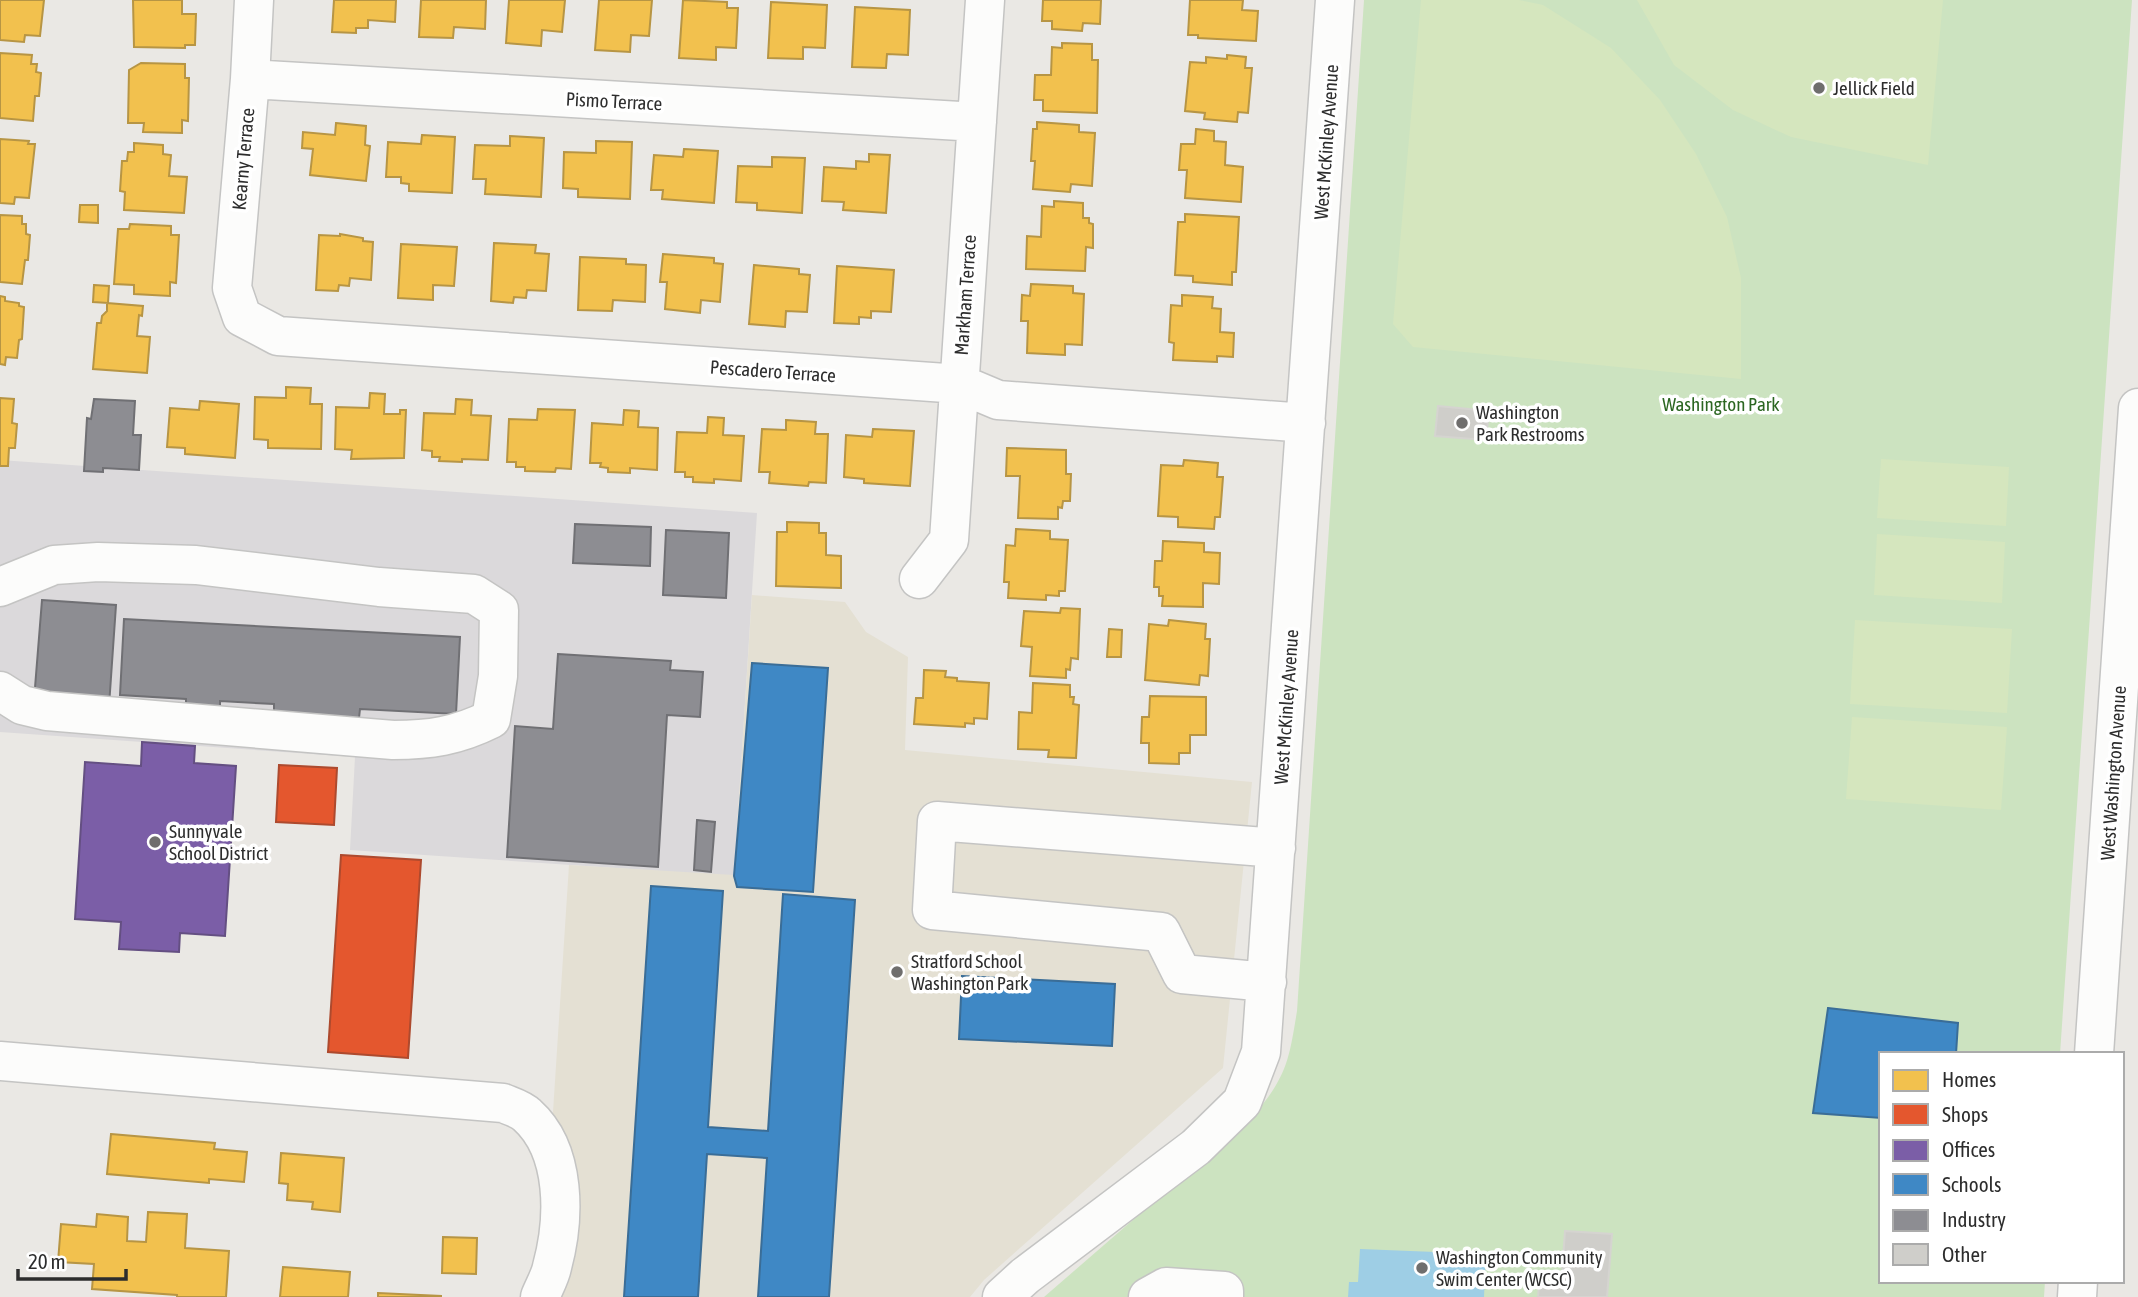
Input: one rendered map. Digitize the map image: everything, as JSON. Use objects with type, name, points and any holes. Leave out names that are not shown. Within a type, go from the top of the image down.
[{"type":"street","name":"Kearny Terrace","points":[[242,317],[232,288],[254,0]]},
{"type":"street","name":"Markham Terrace","points":[[919,579],[949,540],[985,0]]},
{"type":"street","name":"West McKinley Avenue","points":[[1002,1297],[1025,1276],[1196,1147],[1242,1102],[1261,1052],[1335,0]]},
{"type":"street","name":"Pismo Terrace","points":[[250,79],[977,122]]},
{"type":"street","name":"Pescadero Terrace","points":[[242,317],[278,336],[960,384],[998,400],[1306,423]]},
{"type":"street","name":"West Washington Avenue","points":[[2094,1052],[2138,408]]},
{"type":"street","points":[[0,587],[54,565],[99,562],[196,565],[379,587],[474,594],[499,610],[498,676],[491,719],[467,731],[427,740],[393,740],[47,711],[22,705],[0,691]]},
{"type":"street","points":[[1267,982],[1182,974],[1161,932],[932,910],[937,821],[1276,848]]},
{"type":"street","points":[[0,1061],[503,1103],[526,1114],[542,1133],[557,1169],[560,1218],[552,1268],[540,1297]]},
{"type":"street","points":[[1148,1297],[1166,1287],[1224,1291],[1224,1297]]},
{"type":"shaded area","points":[[0,460],[757,513],[734,876],[350,850],[355,757],[0,732]]},
{"type":"shaded area","name":"Stratford School Washington Park","points":[[752,595],[845,602],[866,632],[908,657],[905,750],[1252,782],[1223,1068],[984,1280],[970,1297],[541,1297],[569,865],[734,875]]},
{"type":"green space","name":"Washington Park","points":[[1364,0],[2132,0],[2060,1052],[1879,1052],[1879,1283],[2045,1283],[2044,1297],[1044,1297],[1254,1115],[1274,1089],[1285,1067],[1297,1011]]},
{"type":"green space","points":[[1421,0],[1519,0],[1543,5],[1611,48],[1660,100],[1696,154],[1727,217],[1741,278],[1741,379],[1413,347],[1393,324]]},
{"type":"green space","name":"Jellick Field","points":[[1637,0],[1943,0],[1928,165],[1791,137],[1733,110],[1674,65]]},
{"type":"green space","points":[[1881,459],[2009,467],[2006,526],[1877,518]]},
{"type":"green space","points":[[1877,534],[2005,542],[2002,603],[1874,595]]},
{"type":"green space","points":[[1855,620],[2012,629],[2007,713],[1850,704]]},
{"type":"green space","points":[[1852,717],[2007,727],[2001,810],[1846,799]]},
{"type":"water","name":"Washington Community Swim Center (WCSC)","points":[[1360,1249],[1486,1254],[1484,1297],[1348,1297],[1349,1282],[1358,1282]]},
{"type":"building: Homes","points":[[0,0],[44,0],[40,36],[25,35],[24,42],[0,40]]},
{"type":"building: Homes","points":[[133,0],[182,0],[182,14],[196,14],[195,45],[185,45],[185,48],[134,47]]},
{"type":"building: Homes","points":[[334,0],[396,0],[395,22],[368,20],[368,28],[356,28],[356,33],[332,32]]},
{"type":"building: Homes","points":[[421,0],[486,0],[485,29],[454,27],[453,38],[419,37]]},
{"type":"building: Homes","points":[[509,0],[565,0],[562,32],[542,30],[541,46],[506,43]]},
{"type":"building: Homes","points":[[599,0],[652,0],[649,36],[631,35],[630,52],[595,50]]},
{"type":"building: Homes","points":[[683,0],[727,2],[727,8],[738,8],[736,48],[716,47],[716,60],[679,58]]},
{"type":"building: Homes","points":[[1043,0],[1101,0],[1100,24],[1083,23],[1082,31],[1052,29],[1052,21],[1042,21]]},
{"type":"building: Homes","points":[[1190,0],[1243,0],[1242,10],[1258,11],[1256,41],[1198,38],[1198,35],[1188,35]]},
{"type":"building: Homes","points":[[771,2],[827,5],[825,48],[803,47],[803,59],[768,58]]},
{"type":"building: Homes","points":[[855,7],[910,10],[908,55],[887,54],[886,68],[852,67]]},
{"type":"building: Homes","points":[[1062,43],[1092,44],[1092,60],[1098,60],[1097,113],[1043,111],[1043,100],[1034,100],[1035,75],[1051,75],[1052,47],[1062,48]]},
{"type":"building: Homes","points":[[0,53],[32,55],[31,64],[37,64],[36,72],[41,73],[39,96],[35,96],[33,121],[0,118]]},
{"type":"building: Homes","points":[[1227,55],[1246,57],[1245,68],[1252,68],[1248,113],[1238,112],[1237,122],[1204,119],[1205,113],[1185,111],[1190,62],[1206,63],[1206,57],[1227,59]]},
{"type":"building: Homes","points":[[141,63],[185,64],[185,78],[189,78],[188,121],[182,120],[182,133],[143,132],[144,123],[128,123],[129,70]]},
{"type":"building: Homes","points":[[1037,122],[1079,125],[1079,132],[1095,133],[1092,186],[1071,184],[1070,192],[1033,189],[1035,161],[1031,161],[1033,129],[1037,129]]},
{"type":"building: Homes","points":[[336,123],[366,126],[365,145],[370,146],[366,181],[310,175],[313,149],[302,148],[303,132],[335,135]]},
{"type":"building: Homes","points":[[1196,129],[1214,131],[1214,141],[1226,142],[1225,165],[1243,167],[1241,202],[1185,198],[1187,170],[1179,170],[1181,144],[1195,144]]},
{"type":"building: Homes","points":[[422,135],[455,137],[452,193],[409,191],[409,184],[401,183],[401,177],[386,177],[388,142],[421,144]]},
{"type":"building: Homes","points":[[510,136],[544,138],[541,197],[485,194],[486,179],[473,179],[475,145],[510,146]]},
{"type":"building: Homes","points":[[0,139],[29,141],[28,144],[35,144],[29,198],[15,197],[14,204],[0,203]]},
{"type":"building: Homes","points":[[596,141],[632,142],[630,199],[578,197],[578,189],[563,188],[564,152],[596,153]]},
{"type":"building: Homes","points":[[134,143],[163,145],[163,154],[171,155],[169,176],[187,177],[184,213],[124,210],[125,192],[120,191],[122,161],[127,161],[128,152],[134,152]]},
{"type":"building: Homes","points":[[684,149],[718,151],[714,203],[662,199],[663,190],[651,190],[654,155],[683,157]]},
{"type":"building: Homes","points":[[869,154],[890,155],[886,213],[843,210],[844,202],[822,201],[824,167],[856,169],[856,161],[869,162]]},
{"type":"building: Homes","points":[[772,157],[805,158],[802,213],[757,210],[757,203],[736,202],[738,166],[772,167]]},
{"type":"building: Homes","points":[[1054,201],[1083,203],[1083,218],[1089,218],[1089,223],[1093,224],[1093,248],[1086,247],[1085,271],[1026,269],[1027,236],[1041,237],[1042,206],[1054,207]]},
{"type":"building: Homes","points":[[80,205],[98,205],[98,223],[79,222]]},
{"type":"building: Homes","points":[[1185,214],[1239,217],[1236,272],[1232,272],[1232,285],[1193,282],[1193,276],[1175,275],[1178,222],[1185,222]]},
{"type":"building: Homes","points":[[0,215],[22,216],[22,224],[26,224],[26,234],[30,235],[22,284],[0,282]]},
{"type":"building: Homes","points":[[130,224],[171,226],[171,235],[179,235],[176,283],[170,282],[170,296],[134,294],[134,285],[114,284],[118,229],[129,229]]},
{"type":"building: Homes","points":[[340,234],[373,242],[371,280],[350,278],[349,286],[339,285],[338,291],[316,290],[319,235]]},
{"type":"building: Homes","points":[[494,243],[536,245],[535,253],[549,254],[546,291],[527,290],[526,298],[514,297],[513,303],[491,301]]},
{"type":"building: Homes","points":[[401,244],[457,247],[454,286],[433,285],[433,300],[398,298]]},
{"type":"building: Homes","points":[[663,254],[714,258],[714,263],[723,264],[720,302],[701,300],[700,313],[665,309],[667,282],[660,282]]},
{"type":"building: Homes","points":[[580,257],[626,259],[626,264],[646,265],[645,302],[613,300],[612,311],[578,310]]},
{"type":"building: Homes","points":[[754,265],[799,269],[799,274],[810,275],[807,312],[786,311],[785,327],[749,324]]},
{"type":"building: Homes","points":[[837,266],[894,270],[891,312],[871,311],[871,318],[859,317],[859,324],[834,323]]},
{"type":"building: Homes","points":[[1031,284],[1073,286],[1073,293],[1084,294],[1082,345],[1065,344],[1065,355],[1027,353],[1028,321],[1021,321],[1022,295],[1030,296]]},
{"type":"building: Homes","points":[[94,285],[109,286],[108,303],[93,302]]},
{"type":"building: Homes","points":[[1182,295],[1213,297],[1212,308],[1221,309],[1220,332],[1234,333],[1233,357],[1217,356],[1217,362],[1173,360],[1174,343],[1169,342],[1171,305],[1182,306]]},
{"type":"building: Homes","points":[[0,296],[5,297],[5,301],[19,303],[19,306],[24,307],[22,339],[19,340],[17,358],[6,357],[5,365],[0,364]]},
{"type":"building: Homes","points":[[107,303],[143,306],[142,316],[139,315],[137,336],[150,337],[147,373],[93,369],[97,323],[101,323],[102,316],[107,311]]},
{"type":"building: Homes","points":[[286,387],[311,388],[310,404],[322,404],[321,449],[268,448],[268,440],[254,439],[255,397],[286,398]]},
{"type":"building: Homes","points":[[370,393],[385,394],[384,414],[400,414],[400,410],[406,410],[404,458],[351,459],[352,450],[335,449],[336,407],[369,408]]},
{"type":"building: Homes","points":[[0,398],[14,399],[12,423],[17,424],[15,448],[9,448],[8,466],[0,466]]},
{"type":"building: Homes","points":[[456,399],[472,400],[471,415],[491,416],[488,460],[439,461],[440,457],[432,457],[432,451],[422,450],[424,413],[455,414]]},
{"type":"building: Homes","points":[[200,401],[239,404],[235,458],[185,454],[185,448],[167,447],[170,408],[199,410]]},
{"type":"building: Homes","points":[[538,409],[575,410],[571,469],[556,468],[555,472],[525,471],[525,467],[516,467],[516,462],[507,462],[509,419],[537,420]]},
{"type":"building: Homes","points":[[624,410],[639,411],[638,427],[658,428],[657,470],[630,468],[630,473],[608,472],[608,468],[600,467],[601,463],[590,463],[592,423],[623,425]]},
{"type":"building: Homes","points":[[708,417],[724,418],[723,435],[744,436],[741,481],[714,479],[714,483],[693,482],[693,477],[685,477],[685,472],[675,472],[677,432],[707,433]]},
{"type":"building: Homes","points":[[786,420],[816,422],[815,434],[828,434],[826,483],[809,482],[808,486],[769,483],[770,472],[759,472],[762,429],[786,430]]},
{"type":"building: Homes","points":[[873,429],[914,431],[910,486],[864,483],[864,479],[844,477],[846,435],[872,437]]},
{"type":"building: Homes","points":[[1007,448],[1066,450],[1066,474],[1071,474],[1070,501],[1063,501],[1062,508],[1058,507],[1058,519],[1018,518],[1020,476],[1006,476]]},
{"type":"building: Homes","points":[[1184,460],[1218,463],[1217,477],[1223,477],[1220,517],[1215,517],[1214,529],[1178,527],[1178,517],[1158,516],[1161,465],[1183,466]]},
{"type":"building: Homes","points":[[787,522],[819,523],[819,533],[826,533],[826,555],[841,556],[841,588],[776,586],[777,532],[787,532]]},
{"type":"building: Homes","points":[[1016,529],[1050,531],[1050,539],[1068,540],[1065,591],[1059,591],[1059,596],[1046,595],[1046,600],[1008,598],[1009,582],[1004,582],[1006,545],[1015,546]]},
{"type":"building: Homes","points":[[1163,541],[1204,543],[1204,552],[1220,553],[1219,584],[1203,583],[1203,607],[1162,606],[1163,596],[1159,596],[1159,587],[1154,587],[1155,561],[1162,561]]},
{"type":"building: Homes","points":[[1061,608],[1080,609],[1078,659],[1071,658],[1070,670],[1066,669],[1066,678],[1030,676],[1032,647],[1021,646],[1024,611],[1060,613]]},
{"type":"building: Homes","points":[[1169,620],[1206,624],[1205,639],[1210,639],[1208,676],[1200,675],[1199,685],[1145,680],[1149,624],[1168,626]]},
{"type":"building: Homes","points":[[1109,629],[1122,630],[1121,657],[1107,657]]},
{"type":"building: Homes","points":[[924,670],[946,671],[945,677],[957,678],[957,681],[989,683],[987,719],[974,718],[974,724],[965,723],[965,727],[914,724],[916,698],[923,698]]},
{"type":"building: Homes","points":[[1033,683],[1070,685],[1073,704],[1079,705],[1076,758],[1048,757],[1049,750],[1018,749],[1019,712],[1032,713]]},
{"type":"building: Homes","points":[[1150,696],[1206,697],[1206,735],[1190,735],[1190,753],[1179,753],[1179,764],[1149,763],[1149,743],[1141,743],[1142,717],[1149,717]]},
{"type":"building: Homes","points":[[111,1134],[215,1143],[214,1149],[247,1152],[244,1182],[209,1179],[209,1183],[107,1174]]},
{"type":"building: Homes","points":[[281,1153],[344,1158],[340,1212],[312,1209],[313,1202],[287,1200],[288,1184],[279,1183]]},
{"type":"building: Homes","points":[[148,1212],[187,1214],[185,1248],[229,1251],[226,1297],[177,1297],[92,1289],[94,1264],[58,1262],[61,1224],[96,1227],[97,1214],[128,1217],[127,1241],[146,1242]]},
{"type":"building: Homes","points":[[443,1237],[477,1238],[476,1274],[442,1273]]},
{"type":"building: Homes","points":[[283,1267],[350,1272],[348,1297],[280,1297]]},
{"type":"building: Homes","points":[[378,1293],[441,1296],[441,1297],[378,1297]]},
{"type":"building: Shops","points":[[279,765],[337,768],[334,825],[276,822]]},
{"type":"building: Shops","points":[[341,855],[421,860],[408,1058],[328,1052]]},
{"type":"building: Offices","name":"Sunnyvale School District","points":[[142,742],[195,746],[194,763],[236,766],[225,936],[180,933],[179,952],[119,949],[121,922],[75,919],[85,762],[141,766]]},
{"type":"building: Schools","points":[[752,663],[828,668],[813,892],[737,887],[734,876]]},
{"type":"building: Schools","points":[[651,886],[723,891],[708,1127],[768,1131],[783,894],[855,900],[829,1297],[758,1297],[767,1158],[707,1154],[698,1297],[624,1297]]},
{"type":"building: Schools","points":[[962,976],[1115,984],[1112,1046],[959,1039]]},
{"type":"building: Schools","points":[[1828,1008],[1958,1023],[1956,1052],[1879,1052],[1879,1118],[1813,1113]]},
{"type":"building: Industry","points":[[94,399],[135,401],[133,435],[141,435],[139,470],[103,468],[103,472],[84,471],[87,418],[91,419]]},
{"type":"building: Industry","points":[[575,524],[651,527],[650,566],[573,563]]},
{"type":"building: Industry","points":[[666,530],[729,533],[726,598],[663,595]]},
{"type":"building: Industry","points":[[42,600],[116,605],[109,706],[34,700]]},
{"type":"building: Industry","points":[[124,619],[460,637],[456,714],[360,709],[359,718],[274,713],[274,704],[220,701],[220,709],[186,707],[186,699],[120,695]]},
{"type":"building: Industry","points":[[558,654],[671,661],[670,670],[703,672],[700,717],[667,715],[658,867],[507,857],[515,726],[553,729]]},
{"type":"building: Industry","points":[[697,820],[715,822],[711,872],[694,870]]},
{"type":"building: Other","name":"Washington Park Restrooms","points":[[1438,406],[1489,411],[1486,440],[1435,436]]},
{"type":"building: Other","points":[[1565,1231],[1612,1234],[1607,1297],[1538,1297],[1539,1286],[1561,1288]]},
{"type":"place","name":"Jellick Field","points":[[1819,88]]},
{"type":"place","name":"Washington Park Restrooms","points":[[1462,423]]},
{"type":"place","name":"Sunnyvale School District","points":[[155,842]]},
{"type":"place","name":"Stratford School Washington Park","points":[[897,972]]},
{"type":"place","name":"Washington Community Swim Center (WCSC)","points":[[1422,1268]]}]
